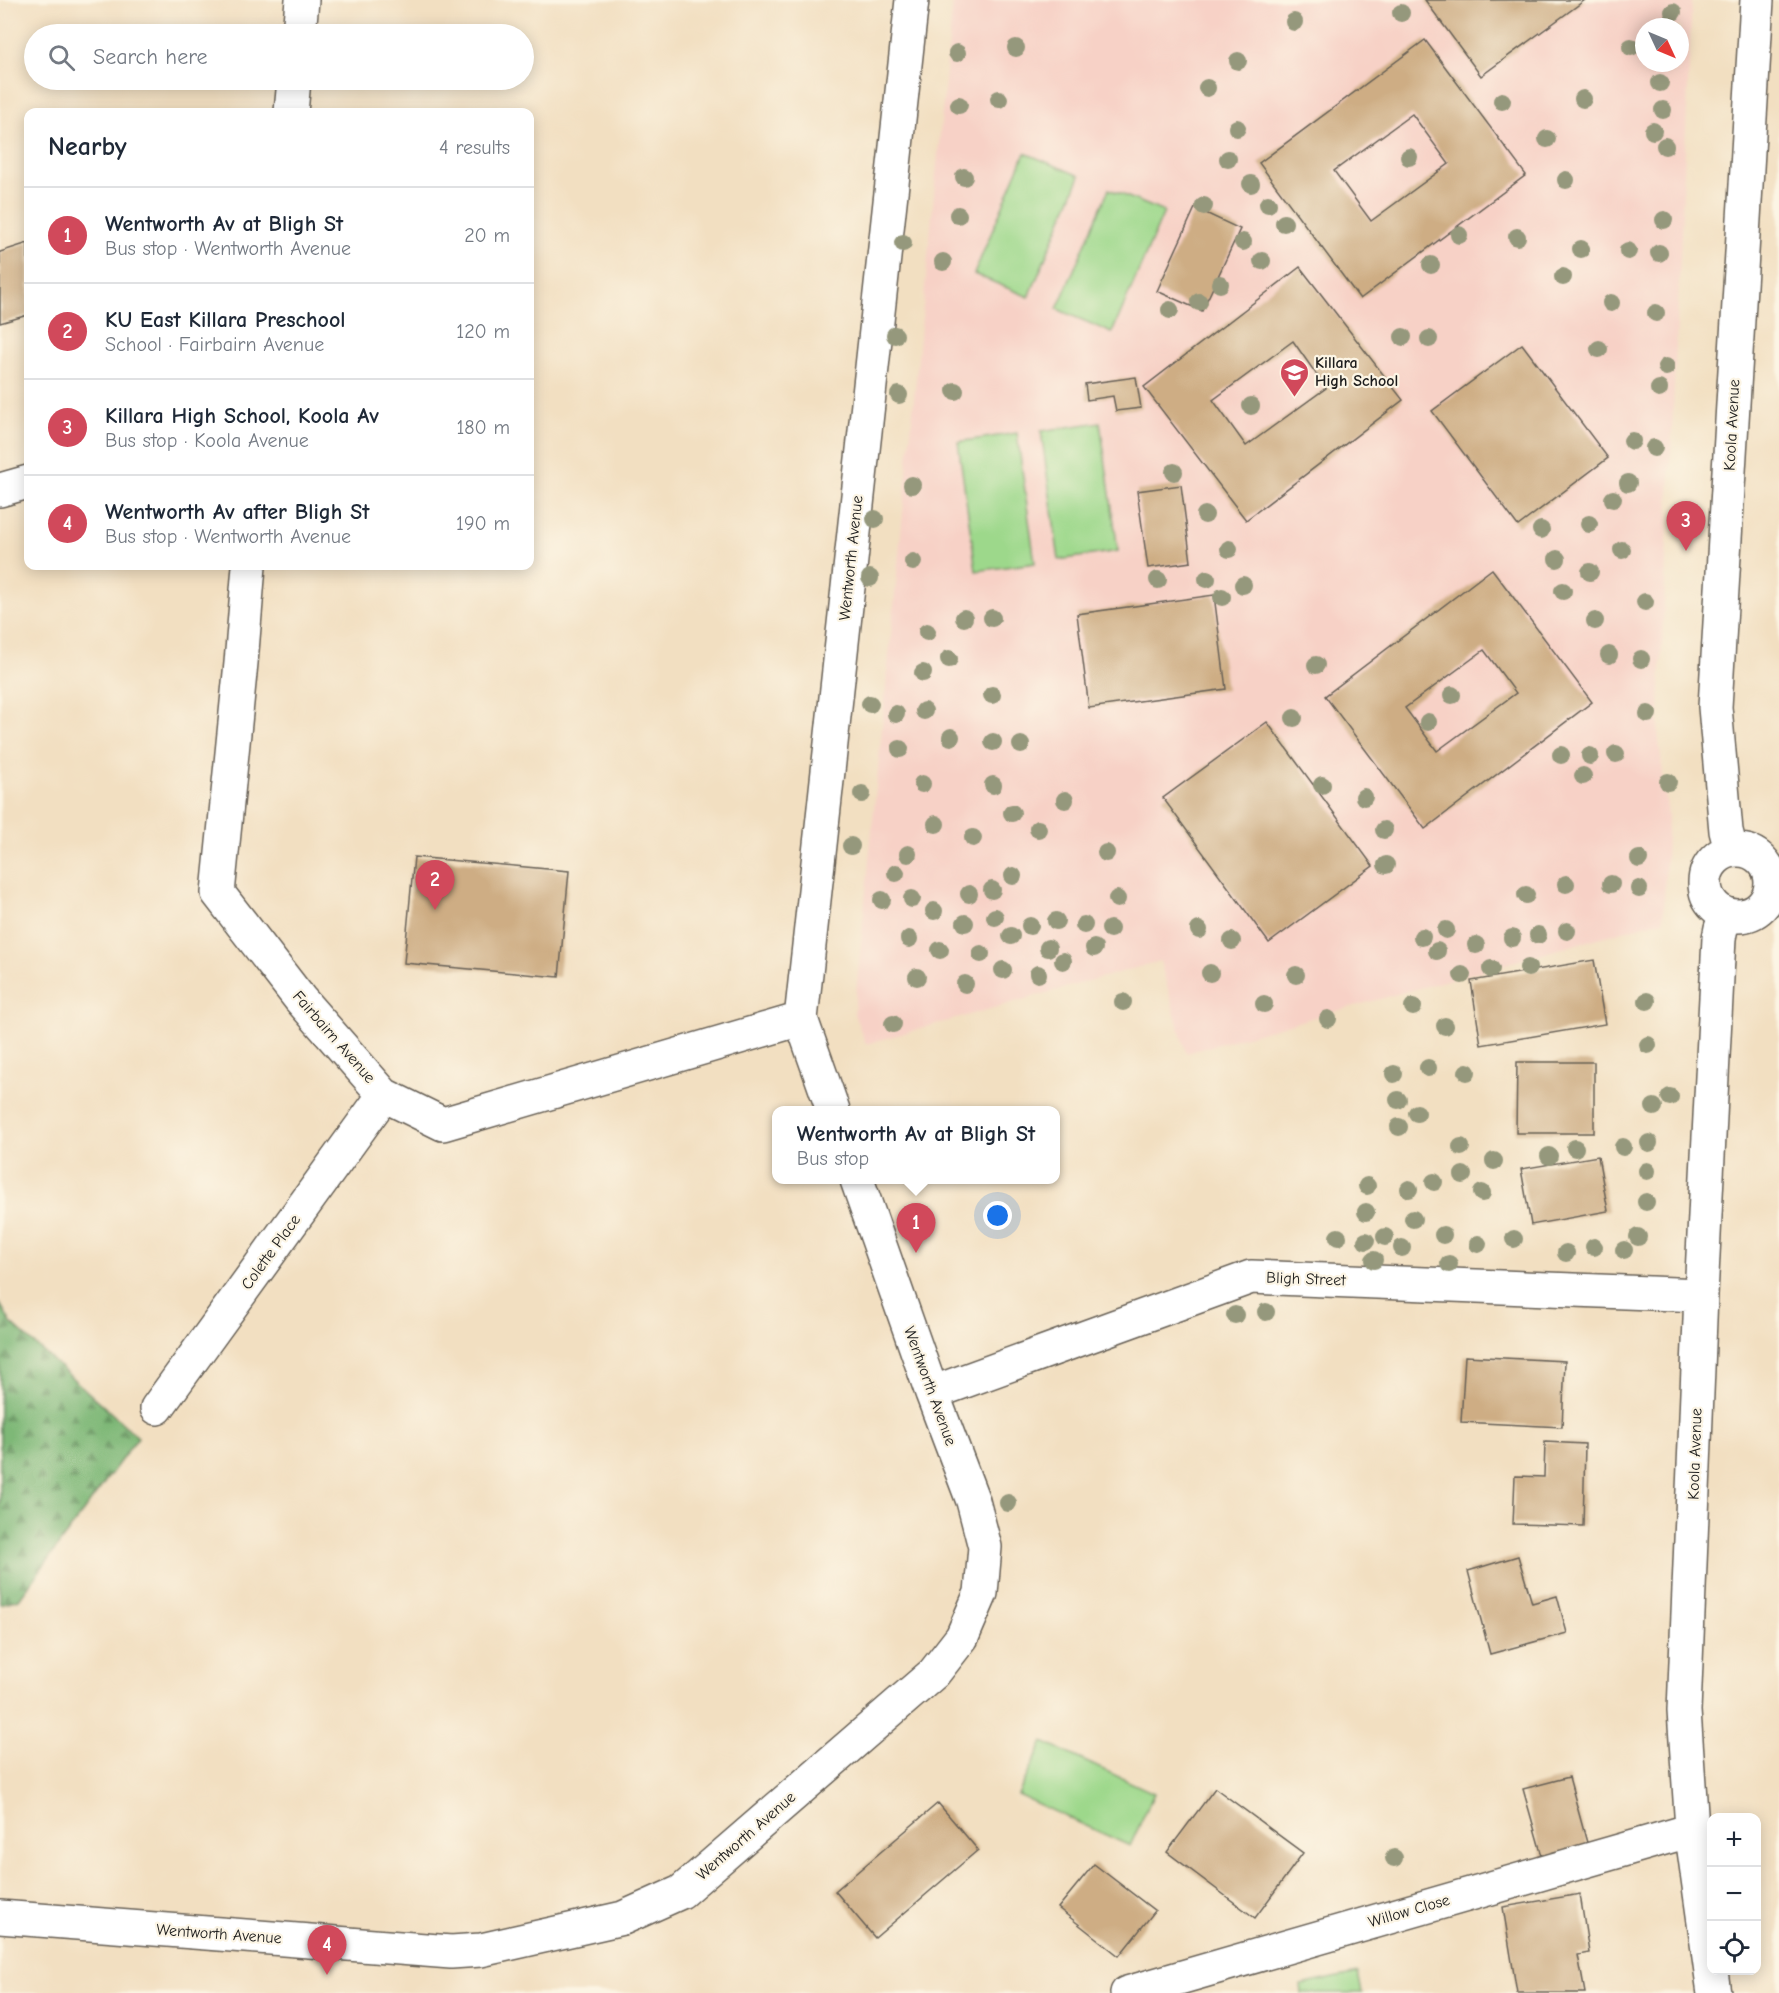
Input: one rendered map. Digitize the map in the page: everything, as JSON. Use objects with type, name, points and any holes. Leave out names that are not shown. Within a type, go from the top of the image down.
[{"type":"street","points":[[300,24],[302,0]]},
{"type":"street","name":"Wentworth Avenue","points":[[832,1106],[801,1019],[912,0]]},
{"type":"street","name":"Koola Avenue","points":[[1731,850],[1726,831],[1715,707],[1756,0]]},
{"type":"street","points":[[291,108],[293,90]]},
{"type":"street","points":[[0,490],[24,483]]},
{"type":"street","name":"Fairbairn Avenue","points":[[249,570],[242,663],[218,893],[300,999],[384,1095],[443,1124],[801,1019]]},
{"type":"street","points":[[1742,849],[1761,858],[1767,866],[1775,889],[1760,908],[1750,914],[1728,915],[1717,909],[1705,890],[1707,869],[1713,860],[1731,850],[1742,849]]},
{"type":"street","name":"Koola Avenue","points":[[1714,1993],[1692,1830],[1684,1711],[1701,1295],[1719,939],[1721,928],[1728,915]]},
{"type":"street","name":"Colette Place","points":[[157,1408],[384,1095]]},
{"type":"street","name":"Wentworth Avenue","points":[[0,1917],[451,1952],[481,1950],[623,1918],[681,1892],[934,1673],[962,1637],[981,1593],[985,1547],[973,1501],[932,1393],[859,1184]]},
{"type":"street","name":"Bligh Street","points":[[932,1393],[1251,1277],[1701,1295]]},
{"type":"street","name":"Willow Close","points":[[1126,1993],[1692,1830]]},
{"type":"shaded area","name":"Killara High School","points":[[953,0],[1692,0],[1689,65],[1689,18],[1635,18],[1635,72],[1689,72],[1658,732],[1668,816],[1663,920],[1186,1053],[1160,961],[866,1044],[854,1014]]},
{"type":"green space","points":[[1025,153],[1080,176],[1029,297],[974,274]]},
{"type":"green space","points":[[1109,189],[1164,212],[1112,333],[1057,309]]},
{"type":"green space","points":[[1100,422],[1118,551],[1059,560],[1041,431]]},
{"type":"green space","points":[[1017,433],[1035,563],[976,571],[958,442]]},
{"type":"green space","points":[[0,1304],[11,1323],[138,1437],[19,1599],[0,1604]]},
{"type":"green space","points":[[1043,1742],[1154,1793],[1130,1846],[1018,1795]]},
{"type":"green space","points":[[1358,1973],[1362,1993],[1302,1993],[1301,1985]]},
{"type":"building","points":[[1425,0],[1585,0],[1481,76]]},
{"type":"building","points":[[1425,40],[1526,175],[1360,299],[1259,163]],"holes":[[[1412,114],[1449,164],[1371,221],[1334,171]]]},
{"type":"building","points":[[1195,208],[1240,229],[1202,311],[1157,291]]},
{"type":"building","points":[[24,244],[24,316],[0,323],[0,252]]},
{"type":"building","points":[[1300,267],[1403,400],[1246,520],[1144,387]],"holes":[[[1293,341],[1326,388],[1246,446],[1213,400]]]},
{"type":"building","points":[[1522,344],[1608,458],[1518,526],[1432,411]]},
{"type":"building","points":[[1136,377],[1141,408],[1116,411],[1113,396],[1087,400],[1085,384]]},
{"type":"building","points":[[1181,485],[1191,562],[1148,568],[1137,491]]},
{"type":"building","points":[[1492,569],[1592,702],[1425,829],[1325,696]],"holes":[[[1484,650],[1516,693],[1437,751],[1405,708]]]},
{"type":"building","points":[[1214,595],[1226,689],[1089,708],[1077,614]]},
{"type":"building","points":[[1267,722],[1373,866],[1269,943],[1163,798]]},
{"type":"building","points":[[414,857],[569,871],[559,977],[404,963]]},
{"type":"building","points":[[1594,960],[1605,1024],[1481,1045],[1471,981]]},
{"type":"building","points":[[1517,1062],[1594,1062],[1594,1133],[1516,1133]]},
{"type":"building","points":[[1598,1156],[1608,1211],[1531,1225],[1521,1169]]},
{"type":"building","points":[[1465,1356],[1565,1361],[1562,1427],[1461,1422]]},
{"type":"building","points":[[1545,1442],[1585,1444],[1583,1526],[1513,1524],[1515,1476],[1544,1477]]},
{"type":"building","points":[[1518,1556],[1532,1603],[1557,1596],[1567,1633],[1490,1654],[1468,1571]]},
{"type":"building","points":[[1569,1777],[1589,1850],[1544,1863],[1523,1789]]},
{"type":"building","points":[[1215,1788],[1303,1853],[1255,1918],[1167,1852]]},
{"type":"building","points":[[938,1803],[978,1850],[875,1938],[835,1891]]},
{"type":"building","points":[[1094,1864],[1155,1911],[1119,1956],[1058,1908]]},
{"type":"building","points":[[1580,1894],[1589,1953],[1578,1955],[1585,1993],[1517,1993],[1503,1907]]},
{"type":"place","name":"Killara High School","points":[[1294,398]]},
{"type":"place","name":"Killara High School, Koola Av","points":[[1686,551]]},
{"type":"place","name":"KU East Killara Preschool","points":[[435,910]]},
{"type":"place","name":"Wentworth Av at Bligh St","points":[[916,1253]]},
{"type":"place","name":"Wentworth Av after Bligh St","points":[[327,1975]]}]
